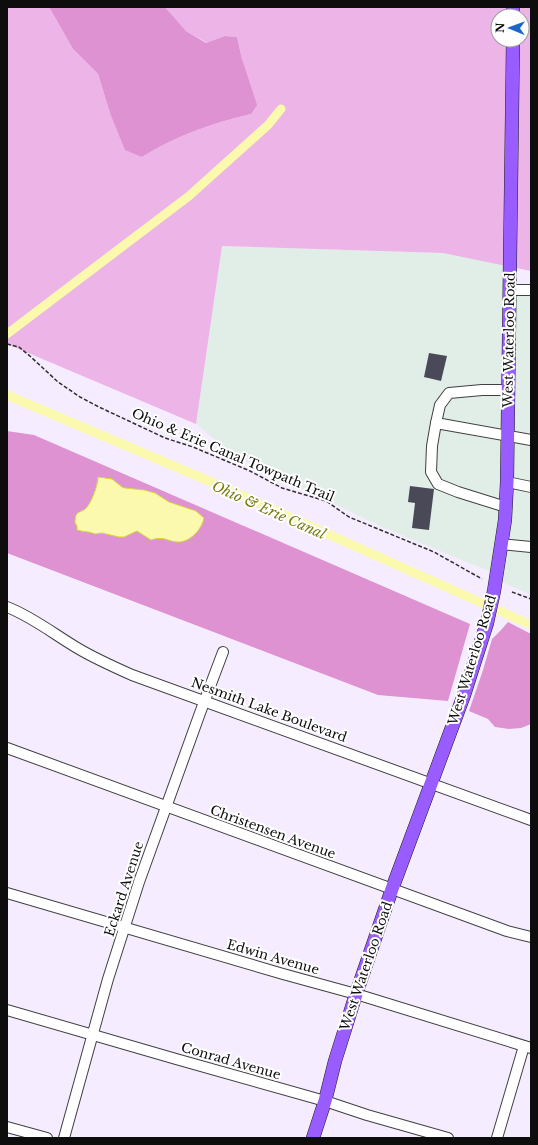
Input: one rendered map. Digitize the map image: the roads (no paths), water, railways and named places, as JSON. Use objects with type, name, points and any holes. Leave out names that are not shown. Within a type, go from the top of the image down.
[{"type":"main road","name":"West Waterloo Road","points":[[313,1138],[356,994],[392,889],[464,695],[487,623],[494,591],[506,507],[507,482],[513,48]]},
{"type":"street","points":[[510,290],[531,290]]},
{"type":"street","points":[[506,507],[438,484],[431,472],[432,446],[440,405],[449,393],[482,390],[509,390]]},
{"type":"street","points":[[436,423],[531,440]]},
{"type":"street","points":[[507,482],[531,487]]},
{"type":"street","points":[[501,544],[531,547]]},
{"type":"street","name":"Nesmith Lake Boulevard","points":[[7,607],[31,619],[79,650],[132,675],[531,820]]},
{"type":"street","name":"Eckard Avenue","points":[[64,1138],[108,979],[139,882],[223,652]]},
{"type":"street","name":"Christensen Avenue","points":[[7,748],[507,931],[531,937]]},
{"type":"street","name":"Edwin Avenue","points":[[7,893],[356,994],[528,1047]]},
{"type":"street","name":"Conrad Avenue","points":[[7,1010],[93,1036],[325,1101],[367,1115],[448,1138]]},
{"type":"street","points":[[497,1138],[528,1047]]},
{"type":"street","points":[[7,1127],[47,1138]]},
{"type":"waterway","points":[[7,334],[189,196],[268,125],[281,109]]},
{"type":"waterway","name":"Ohio & Erie Canal","points":[[7,395],[216,484],[531,625]]}]
